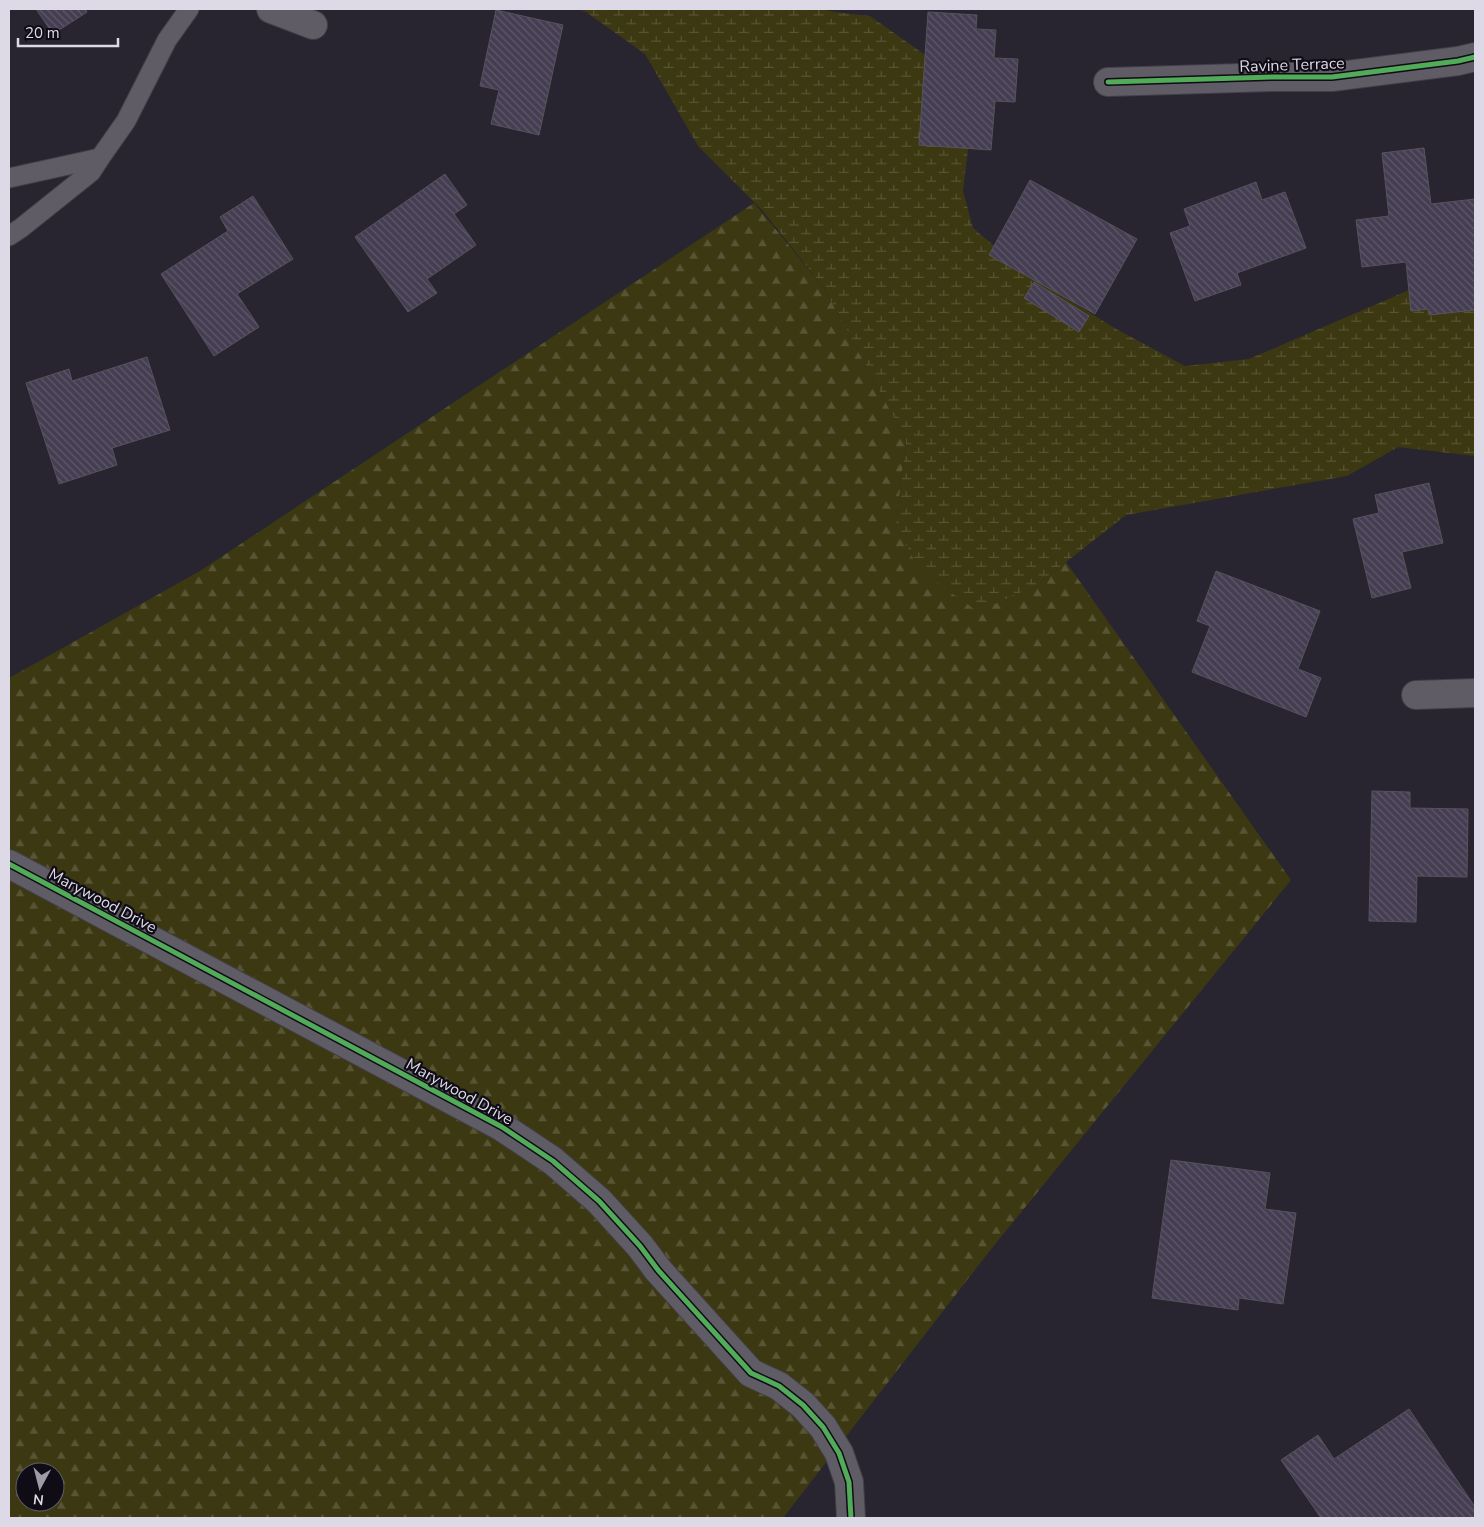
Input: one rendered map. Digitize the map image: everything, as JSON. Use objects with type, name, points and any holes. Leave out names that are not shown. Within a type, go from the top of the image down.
[{"type":"street","points":[[271,9],[313,25]]},
{"type":"street","name":"Ravine Terrace","points":[[1108,82],[1332,77],[1458,61],[1475,57]]},
{"type":"street","points":[[1416,695],[1475,693]]},
{"type":"street","name":"Marywood Drive","points":[[9,864],[502,1127],[553,1161],[599,1201],[751,1373],[779,1386],[803,1405],[823,1427],[839,1453],[849,1482],[851,1518]]},
{"type":"lane","points":[[9,236],[91,172],[126,121],[167,40],[189,9]]},
{"type":"lane","points":[[9,178],[100,158]]},
{"type":"green space","points":[[578,9],[821,9],[870,16],[955,76],[973,107],[963,191],[973,228],[1031,277],[1118,330],[1185,366],[1249,359],[1444,275],[1475,283],[1475,456],[1398,447],[1347,476],[1126,515],[1038,584],[978,612],[919,570],[896,525],[906,440],[824,288],[762,210],[698,146],[645,54],[586,12]]},
{"type":"green space","points":[[754,203],[824,288],[906,440],[896,525],[1038,584],[1066,562],[1291,880],[988,1253],[783,1518],[9,1518],[9,678],[200,571]]},
{"type":"building","points":[[36,9],[85,9],[87,12],[53,34]]},
{"type":"building","points":[[496,10],[563,25],[539,135],[491,124],[499,90],[480,86]]},
{"type":"building","points":[[928,12],[977,15],[976,29],[996,30],[994,58],[1018,59],[1015,102],[995,101],[991,150],[919,145]]},
{"type":"building","points":[[1424,148],[1431,204],[1475,199],[1475,310],[1429,315],[1428,309],[1411,311],[1406,262],[1362,267],[1356,220],[1389,216],[1382,153]]},
{"type":"building","points":[[445,174],[467,205],[454,214],[476,245],[427,279],[437,293],[408,312],[355,237]]},
{"type":"building","points":[[1030,180],[1137,239],[1095,314],[989,255]]},
{"type":"building","points":[[1256,182],[1262,200],[1285,192],[1306,248],[1237,273],[1241,285],[1195,301],[1170,233],[1190,226],[1184,209]]},
{"type":"building","points":[[253,196],[293,259],[237,294],[259,327],[214,356],[161,274],[228,231],[220,217]]},
{"type":"building","points":[[1034,282],[1089,316],[1079,332],[1024,298]]},
{"type":"building","points":[[147,357],[170,430],[112,448],[117,465],[59,484],[26,383],[69,369],[72,381]]},
{"type":"building","points":[[1429,483],[1443,543],[1402,552],[1411,588],[1372,598],[1353,519],[1379,513],[1375,495]]},
{"type":"building","points":[[1216,571],[1320,611],[1298,669],[1321,678],[1306,717],[1192,672],[1210,626],[1197,621]]},
{"type":"building","points":[[1372,791],[1410,792],[1410,808],[1468,809],[1467,877],[1417,876],[1416,922],[1369,921]]},
{"type":"building","points":[[1171,1160],[1270,1173],[1265,1209],[1296,1213],[1283,1304],[1239,1298],[1238,1310],[1152,1298]]},
{"type":"building","points":[[1409,1409],[1475,1507],[1475,1517],[1321,1518],[1281,1460],[1318,1435],[1334,1459]]},
{"type":"cycle path","points":[[1108,82],[1332,77],[1458,61],[1475,57]]},
{"type":"cycle path","points":[[9,864],[502,1127],[553,1161],[599,1201],[751,1373],[779,1386],[803,1405],[823,1427],[839,1453],[849,1482],[851,1518]]}]
